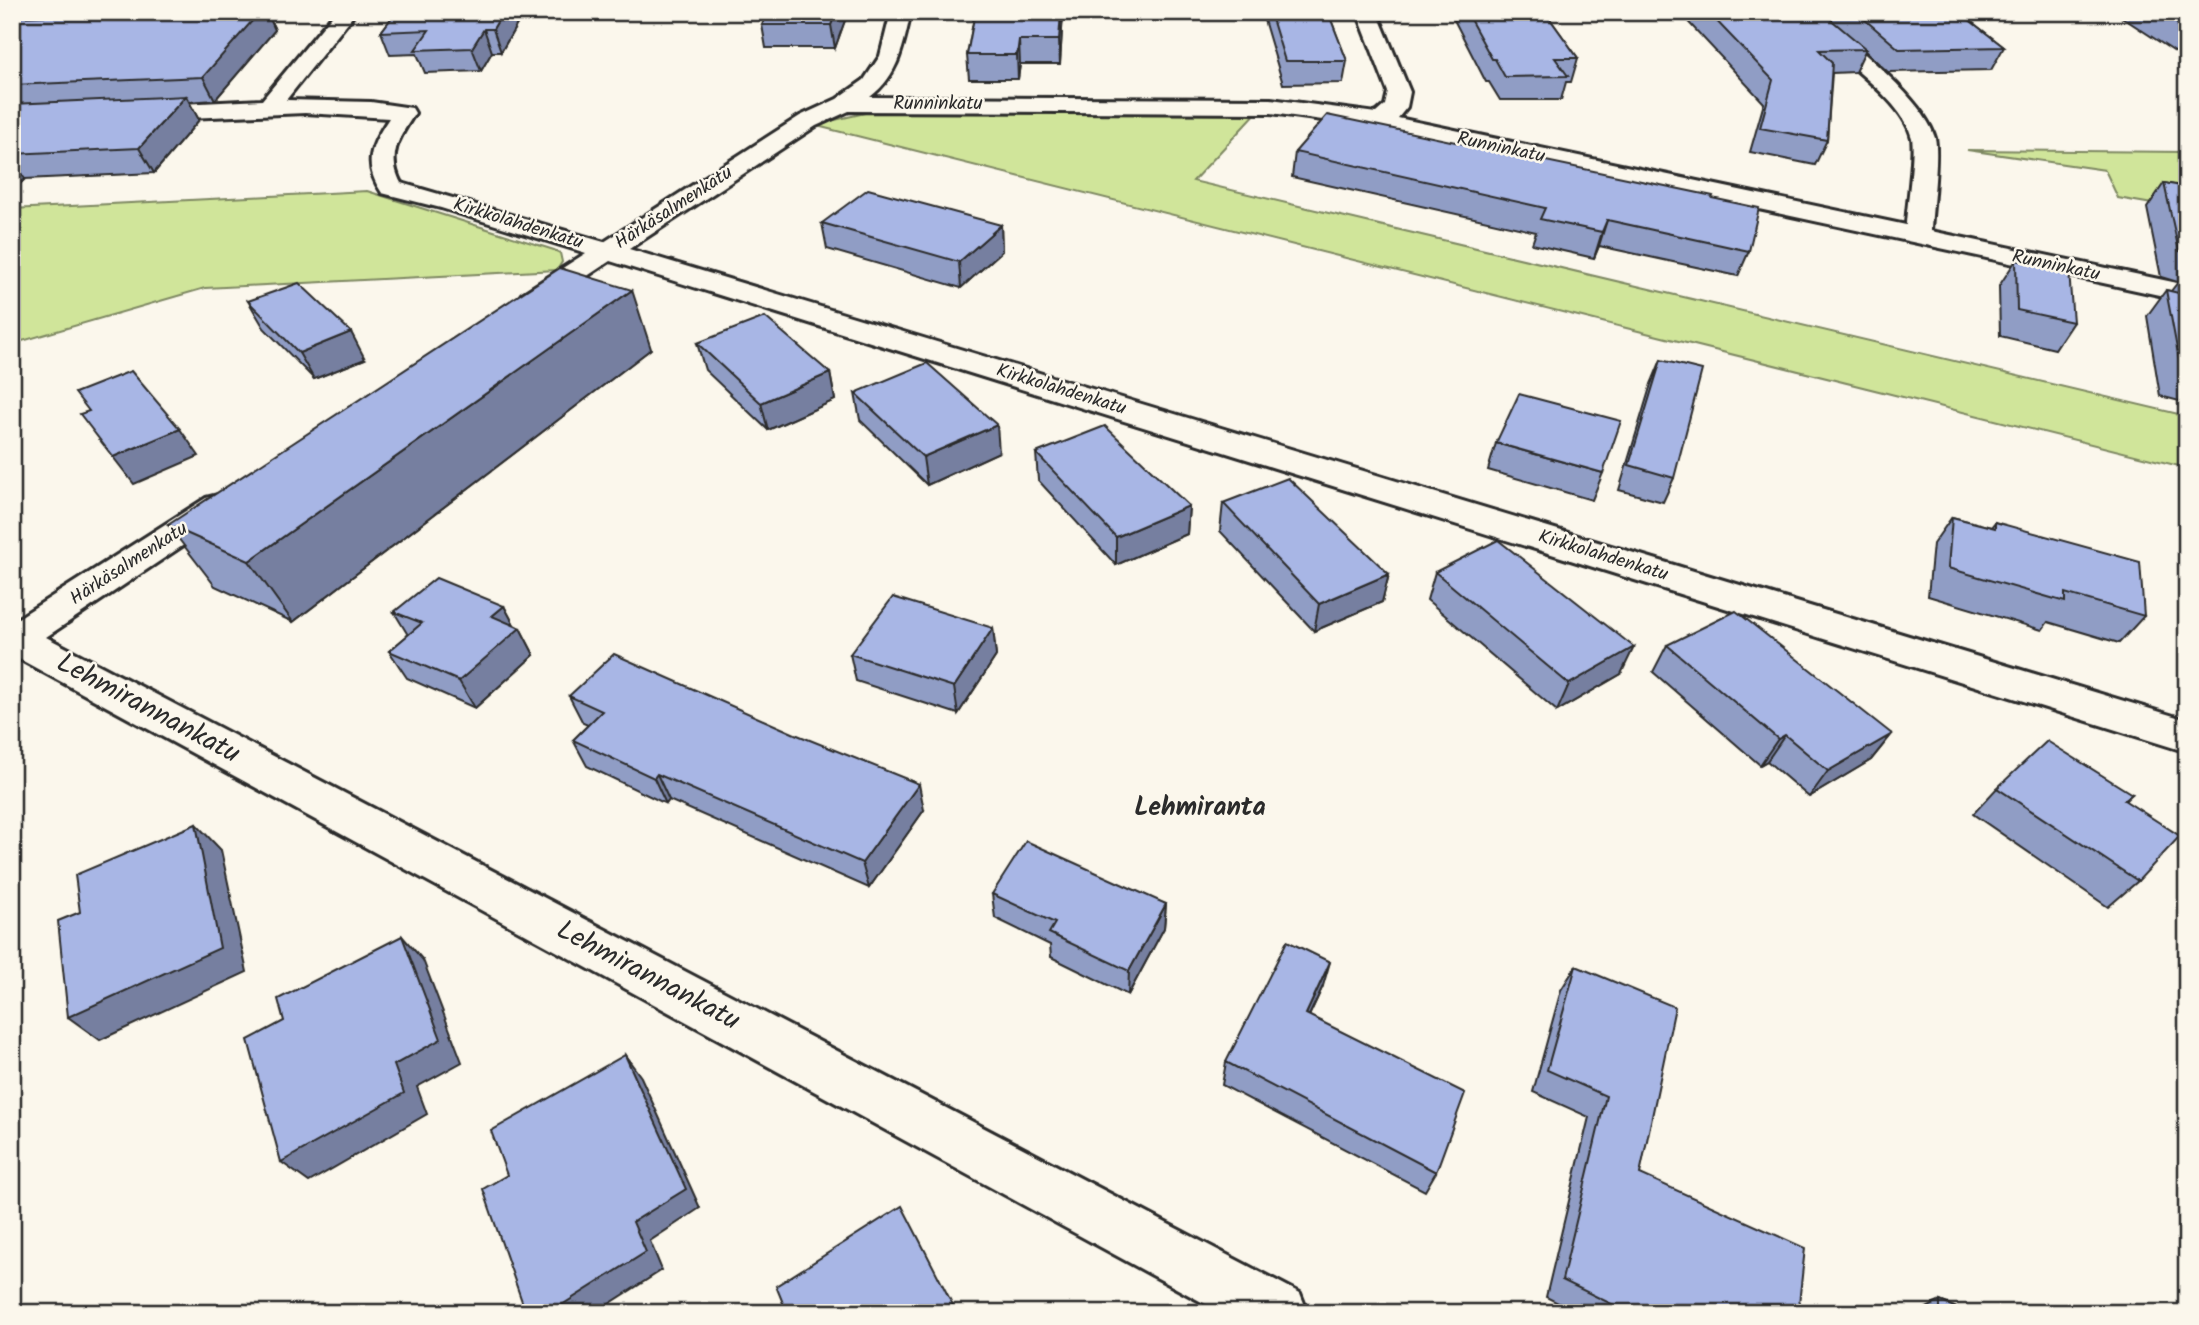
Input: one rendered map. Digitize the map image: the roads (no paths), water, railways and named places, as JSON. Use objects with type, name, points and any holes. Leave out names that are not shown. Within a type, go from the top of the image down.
[{"type":"street","points":[[268,107],[346,12]]},
{"type":"street","points":[[845,104],[870,90],[886,72],[901,12]]},
{"type":"street","points":[[1367,12],[1399,92],[1396,107],[1381,121]]},
{"type":"street","points":[[1804,12],[1900,100],[1917,125],[1924,140],[1918,237]]},
{"type":"street","name":"Runninkatu","points":[[808,121],[845,104],[1272,106],[1381,121],[2187,293]]},
{"type":"street","name":"Kirkkolahdenkatu","points":[[107,115],[268,107],[362,107],[404,113],[380,149],[381,172],[391,188],[608,251],[2187,736]]},
{"type":"street","name":"Härkäsalmenkatu","points":[[503,320],[808,121]]},
{"type":"street","name":"Härkäsalmenkatu","points":[[14,640],[236,494]]},
{"type":"street","name":"Lehmirannankatu","points":[[14,640],[1280,1313]]},
{"type":"district","name":"Lehmiranta","points":[[1200,808]]}]
